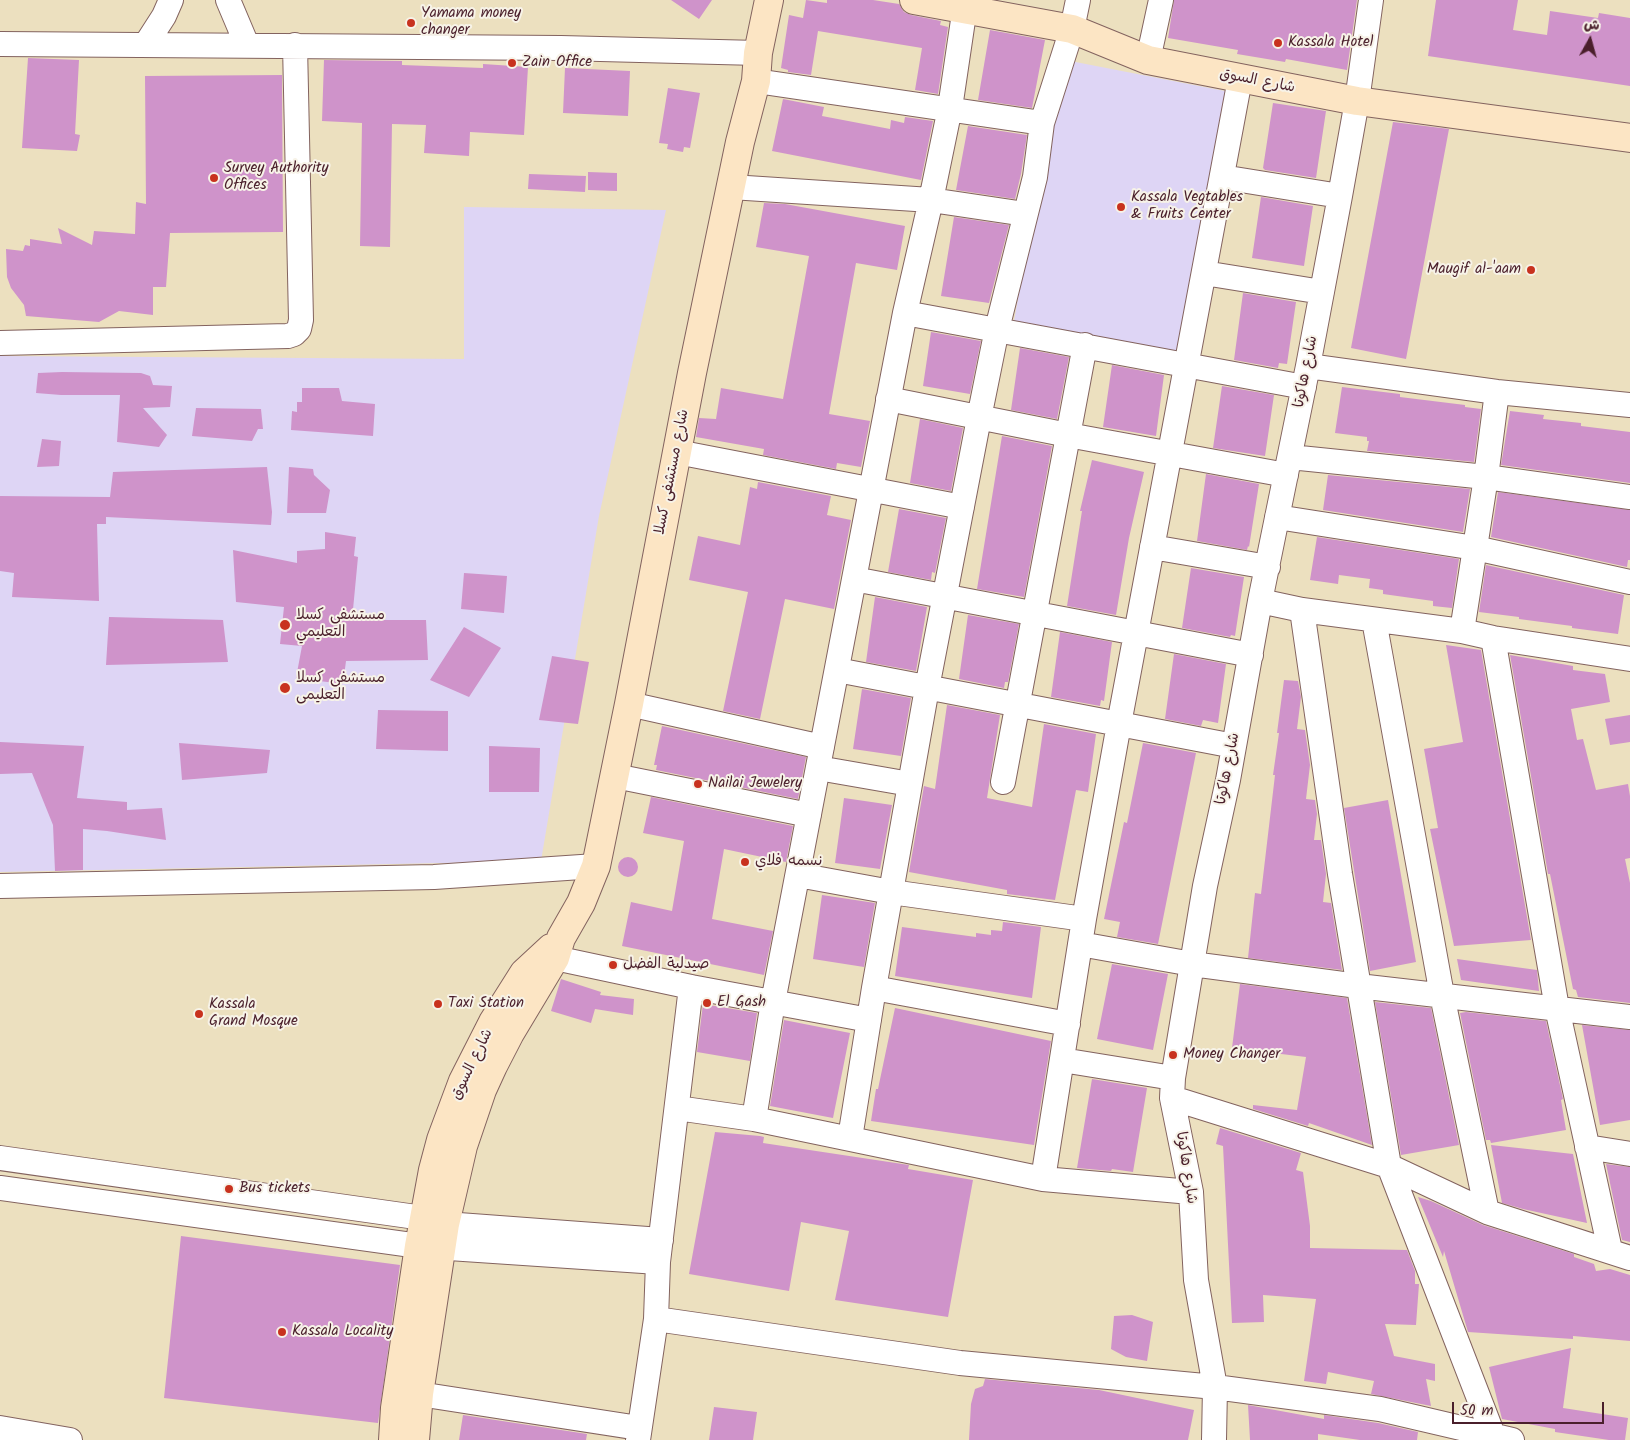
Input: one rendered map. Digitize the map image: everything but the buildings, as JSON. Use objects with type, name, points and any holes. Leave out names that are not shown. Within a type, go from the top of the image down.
[{"type":"main road","name":"شارع مستشفى كسلا","points":[[554,950],[581,903],[596,866],[692,373],[740,142],[756,81],[758,53],[769,0]]},
{"type":"main road","name":"شارع السوق","points":[[914,0],[965,5],[1072,29],[1148,60],[1357,102],[1624,138]]},
{"type":"main road","name":"شارع السوق","points":[[393,1440],[396,1408],[432,1234],[482,1090],[554,950]]},
{"type":"main road","name":"شارع السوق","points":[[415,1440],[432,1234]]},
{"type":"street","points":[[146,44],[164,16],[171,0]]},
{"type":"street","points":[[228,0],[246,45]]},
{"type":"street","points":[[850,1138],[874,988],[927,688],[979,418],[997,329],[1034,177],[1042,123],[1072,29],[1078,0]]},
{"type":"street","points":[[1148,60],[1161,0]]},
{"type":"street","name":"شارع هاكوتا","points":[[1214,1440],[1215,1387],[1196,1280],[1191,1192],[1173,1088],[1205,886],[1234,746],[1260,601],[1306,377],[1340,196],[1357,102],[1371,0]]},
{"type":"street","points":[[754,1119],[773,1002],[888,399],[950,108],[965,5]]},
{"type":"street","points":[[0,44],[561,48],[758,53]]},
{"type":"street","points":[[0,343],[288,336],[294,334],[299,329],[301,320],[295,45]]},
{"type":"street","points":[[1043,1179],[1084,919],[1240,79]]},
{"type":"street","points":[[756,81],[1042,123]]},
{"type":"street","points":[[1222,177],[1340,196]]},
{"type":"street","points":[[731,187],[931,200],[1026,214]]},
{"type":"street","points":[[1204,273],[1322,292]]},
{"type":"street","points":[[905,314],[997,329],[1187,365],[1630,405]]},
{"type":"street","points":[[1003,782],[1085,346]]},
{"type":"street","points":[[1462,631],[1497,392]]},
{"type":"street","points":[[888,399],[979,418],[1170,453],[1288,466],[1486,477],[1630,497]]},
{"type":"street","points":[[677,452],[962,507]]},
{"type":"street","points":[[1277,517],[1475,548],[1630,582]]},
{"type":"street","points":[[1152,547],[1268,567]]},
{"type":"street","points":[[854,579],[1251,655]]},
{"type":"street","points":[[1260,601],[1302,610],[1462,631],[1493,638],[1630,660]]},
{"type":"street","points":[[1302,610],[1358,986],[1389,1166],[1500,1439]]},
{"type":"street","points":[[1374,620],[1442,995],[1487,1212]]},
{"type":"street","points":[[1493,638],[1557,1008],[1587,1147],[1620,1254]]},
{"type":"street","points":[[837,670],[1234,746]]},
{"type":"street","points":[[629,704],[910,784]]},
{"type":"street","points":[[615,776],[809,815]]},
{"type":"street","points":[[0,886],[434,877],[596,866]]},
{"type":"street","points":[[798,875],[891,892],[1084,919]]},
{"type":"street","points":[[1080,944],[1192,964],[1358,986],[1630,1017]]},
{"type":"street","points":[[554,950],[690,987],[869,1020]]},
{"type":"street","points":[[396,1408],[419,1394],[638,1434],[656,1319],[659,1251],[690,987]]},
{"type":"street","points":[[874,988],[1068,1024]]},
{"type":"street","points":[[1062,1060],[1173,1088],[1389,1166],[1487,1212],[1620,1254]]},
{"type":"street","points":[[677,1108],[754,1119],[1043,1179],[1191,1192]]},
{"type":"street","points":[[1587,1147],[1630,1154]]},
{"type":"street","points":[[0,1158],[360,1210],[432,1234]]},
{"type":"street","points":[[152,1209],[156,1181]]},
{"type":"street","points":[[0,1188],[355,1237],[432,1234],[659,1251]]},
{"type":"street","points":[[218,1218],[224,1191]]},
{"type":"street","points":[[286,1228],[292,1200]]},
{"type":"street","points":[[355,1237],[360,1210]]},
{"type":"street","points":[[656,1319],[960,1363],[1215,1387],[1380,1409],[1500,1439]]},
{"type":"street","points":[[0,1428],[70,1440]]},
{"type":"shaded area","name":"Kassala Vegtables & Fruits Center","points":[[1060,59],[1230,92],[1180,353],[1014,321]]},
{"type":"shaded area","name":"مستشفى كسلا التعليمى","points":[[464,207],[666,210],[599,516],[541,861],[0,872],[0,356],[464,359]]},
{"type":"place","name":"Yamama money changer","points":[[411,23]]},
{"type":"place","name":"Kassala Hotel","points":[[1278,43]]},
{"type":"place","name":"Zain Office","points":[[512,63]]},
{"type":"place","name":"Survey Authority Offices","points":[[214,178]]},
{"type":"place","name":"Kassala Vegtables & Fruits Center","points":[[1121,207]]},
{"type":"place","name":"Maugif al-'aam","points":[[1531,270]]},
{"type":"place","name":"مستشفى كسلا التعليمي","points":[[285,625]]},
{"type":"place","name":"مستشفى كسلا التعليمى","points":[[285,688]]},
{"type":"place","name":"Nailai Jewelery","points":[[698,784]]},
{"type":"place","name":"نسمه فلاي","points":[[745,862]]},
{"type":"place","name":"صيدلية الفضل","points":[[613,965]]},
{"type":"place","name":"El Gash","points":[[707,1003]]},
{"type":"place","name":"Taxi Station","points":[[438,1004]]},
{"type":"place","name":"Kassala Grand Mosque","points":[[199,1014]]},
{"type":"place","name":"Money Changer","points":[[1173,1055]]},
{"type":"place","name":"Bus tickets","points":[[229,1189]]},
{"type":"place","name":"Kassala Locality","points":[[282,1332]]}]
